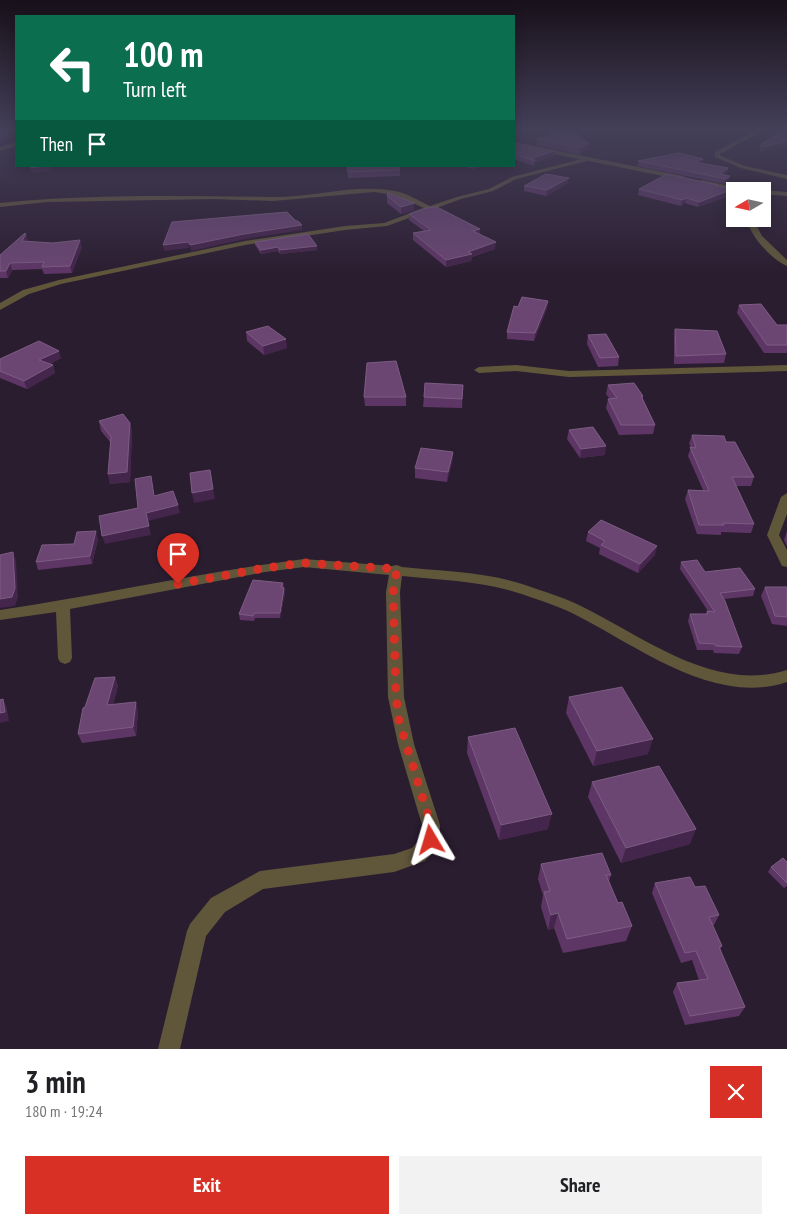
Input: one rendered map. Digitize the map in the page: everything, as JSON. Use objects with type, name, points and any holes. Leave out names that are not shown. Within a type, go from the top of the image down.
[{"type":"street","points":[[0,307],[26,292],[59,282],[245,243],[345,228],[385,225],[459,198],[491,190],[518,177]]},
{"type":"street","points":[[674,177],[726,188]]},
{"type":"street","points":[[0,205],[47,200],[214,197],[273,199],[374,190],[396,192],[429,208]]},
{"type":"street","points":[[771,193],[787,194]]},
{"type":"street","points":[[752,228],[787,264]]},
{"type":"street","points":[[479,370],[516,368],[570,374],[787,368]]},
{"type":"street","points":[[787,497],[773,535],[787,563]]},
{"type":"street","points":[[0,615],[265,568],[304,563],[397,569],[465,578],[516,588],[576,609],[677,664],[712,676],[746,681],[778,679],[787,676]]},
{"type":"street","points":[[169,1049],[197,931],[218,905],[260,880],[394,863],[418,855],[431,840],[431,825],[404,736],[396,697],[393,592],[397,569]]},
{"type":"street","points":[[63,605],[65,658]]},
{"type":"building","points":[[541,177],[569,178],[547,190],[524,186]]},
{"type":"building","points":[[661,177],[681,177],[726,187],[726,192],[699,202],[687,198],[682,200],[639,189]]},
{"type":"building","points":[[388,193],[414,203],[401,207],[387,196]]},
{"type":"building","points":[[437,207],[480,229],[473,231],[496,242],[468,252],[472,254],[446,260],[413,233],[431,230],[409,214],[426,208]]},
{"type":"building","points":[[287,212],[302,225],[190,245],[188,242],[163,245],[172,222]]},
{"type":"building","points":[[25,233],[22,241],[53,243],[80,240],[70,266],[42,267],[44,262],[10,263],[6,271],[0,271],[0,255]]},
{"type":"building","points":[[308,234],[317,246],[280,250],[278,247],[261,250],[255,242]]},
{"type":"building","points":[[522,297],[548,301],[535,333],[507,332],[514,306],[518,307]]},
{"type":"building","points":[[761,304],[777,325],[787,325],[787,345],[767,345],[739,305]]},
{"type":"building","points":[[268,326],[286,339],[263,346],[246,332]]},
{"type":"building","points":[[675,329],[717,331],[726,354],[676,356]]},
{"type":"building","points":[[606,334],[619,357],[600,358],[588,335]]},
{"type":"building","points":[[39,341],[59,351],[39,360],[53,365],[24,381],[0,371],[0,359]]},
{"type":"building","points":[[396,361],[406,397],[364,397],[367,363]]},
{"type":"building","points":[[425,383],[463,385],[462,399],[424,397]]},
{"type":"building","points":[[634,383],[643,396],[641,396],[655,425],[621,425],[608,399],[617,398],[608,385]]},
{"type":"building","points":[[123,414],[130,423],[127,472],[108,474],[111,437],[99,421]]},
{"type":"building","points":[[593,427],[606,446],[581,449],[569,430]]},
{"type":"building","points":[[692,435],[724,436],[726,442],[735,442],[754,477],[732,477],[754,524],[723,523],[724,525],[699,525],[688,490],[709,491],[690,447],[696,448]]},
{"type":"building","points":[[421,448],[453,452],[448,472],[415,468]]},
{"type":"building","points":[[210,470],[213,489],[192,493],[190,473]]},
{"type":"building","points":[[151,476],[154,496],[173,491],[178,505],[146,513],[149,526],[102,536],[99,516],[138,508],[135,479]]},
{"type":"building","points":[[601,520],[657,546],[640,564],[601,545],[605,541],[588,532]]},
{"type":"building","points":[[96,531],[90,556],[36,562],[42,545],[74,544],[77,532]]},
{"type":"building","points":[[13,552],[15,588],[12,597],[0,599],[0,555]]},
{"type":"building","points":[[697,560],[705,572],[740,568],[755,589],[720,593],[725,601],[742,647],[699,643],[690,614],[708,614],[707,611],[715,612],[681,562]]},
{"type":"building","points":[[253,580],[283,583],[281,587],[284,588],[280,613],[254,613],[253,616],[239,614]]},
{"type":"building","points":[[765,587],[787,587],[787,617],[775,616]]},
{"type":"building","points":[[115,677],[107,705],[136,702],[133,727],[78,734],[83,708],[95,678]]},
{"type":"building","points":[[622,687],[653,739],[597,751],[569,697]]},
{"type":"building","points":[[3,699],[5,712],[0,713],[0,700]]},
{"type":"building","points":[[515,728],[552,814],[501,825],[468,737]]},
{"type":"building","points":[[659,766],[696,829],[626,848],[592,782]]},
{"type":"building","points":[[602,853],[611,875],[606,875],[618,903],[622,902],[632,926],[567,939],[558,913],[551,915],[544,892],[550,891],[541,864]]},
{"type":"building","points":[[783,858],[787,862],[787,883],[771,867]]},
{"type":"building","points":[[690,877],[695,887],[705,886],[719,915],[709,917],[722,946],[719,947],[745,1007],[690,1016],[677,983],[708,979],[696,951],[685,953],[655,883]]},
{"type":"route","points":[[178,584],[304,563],[397,569],[393,592],[396,697],[399,721],[431,825],[431,840]]}]
